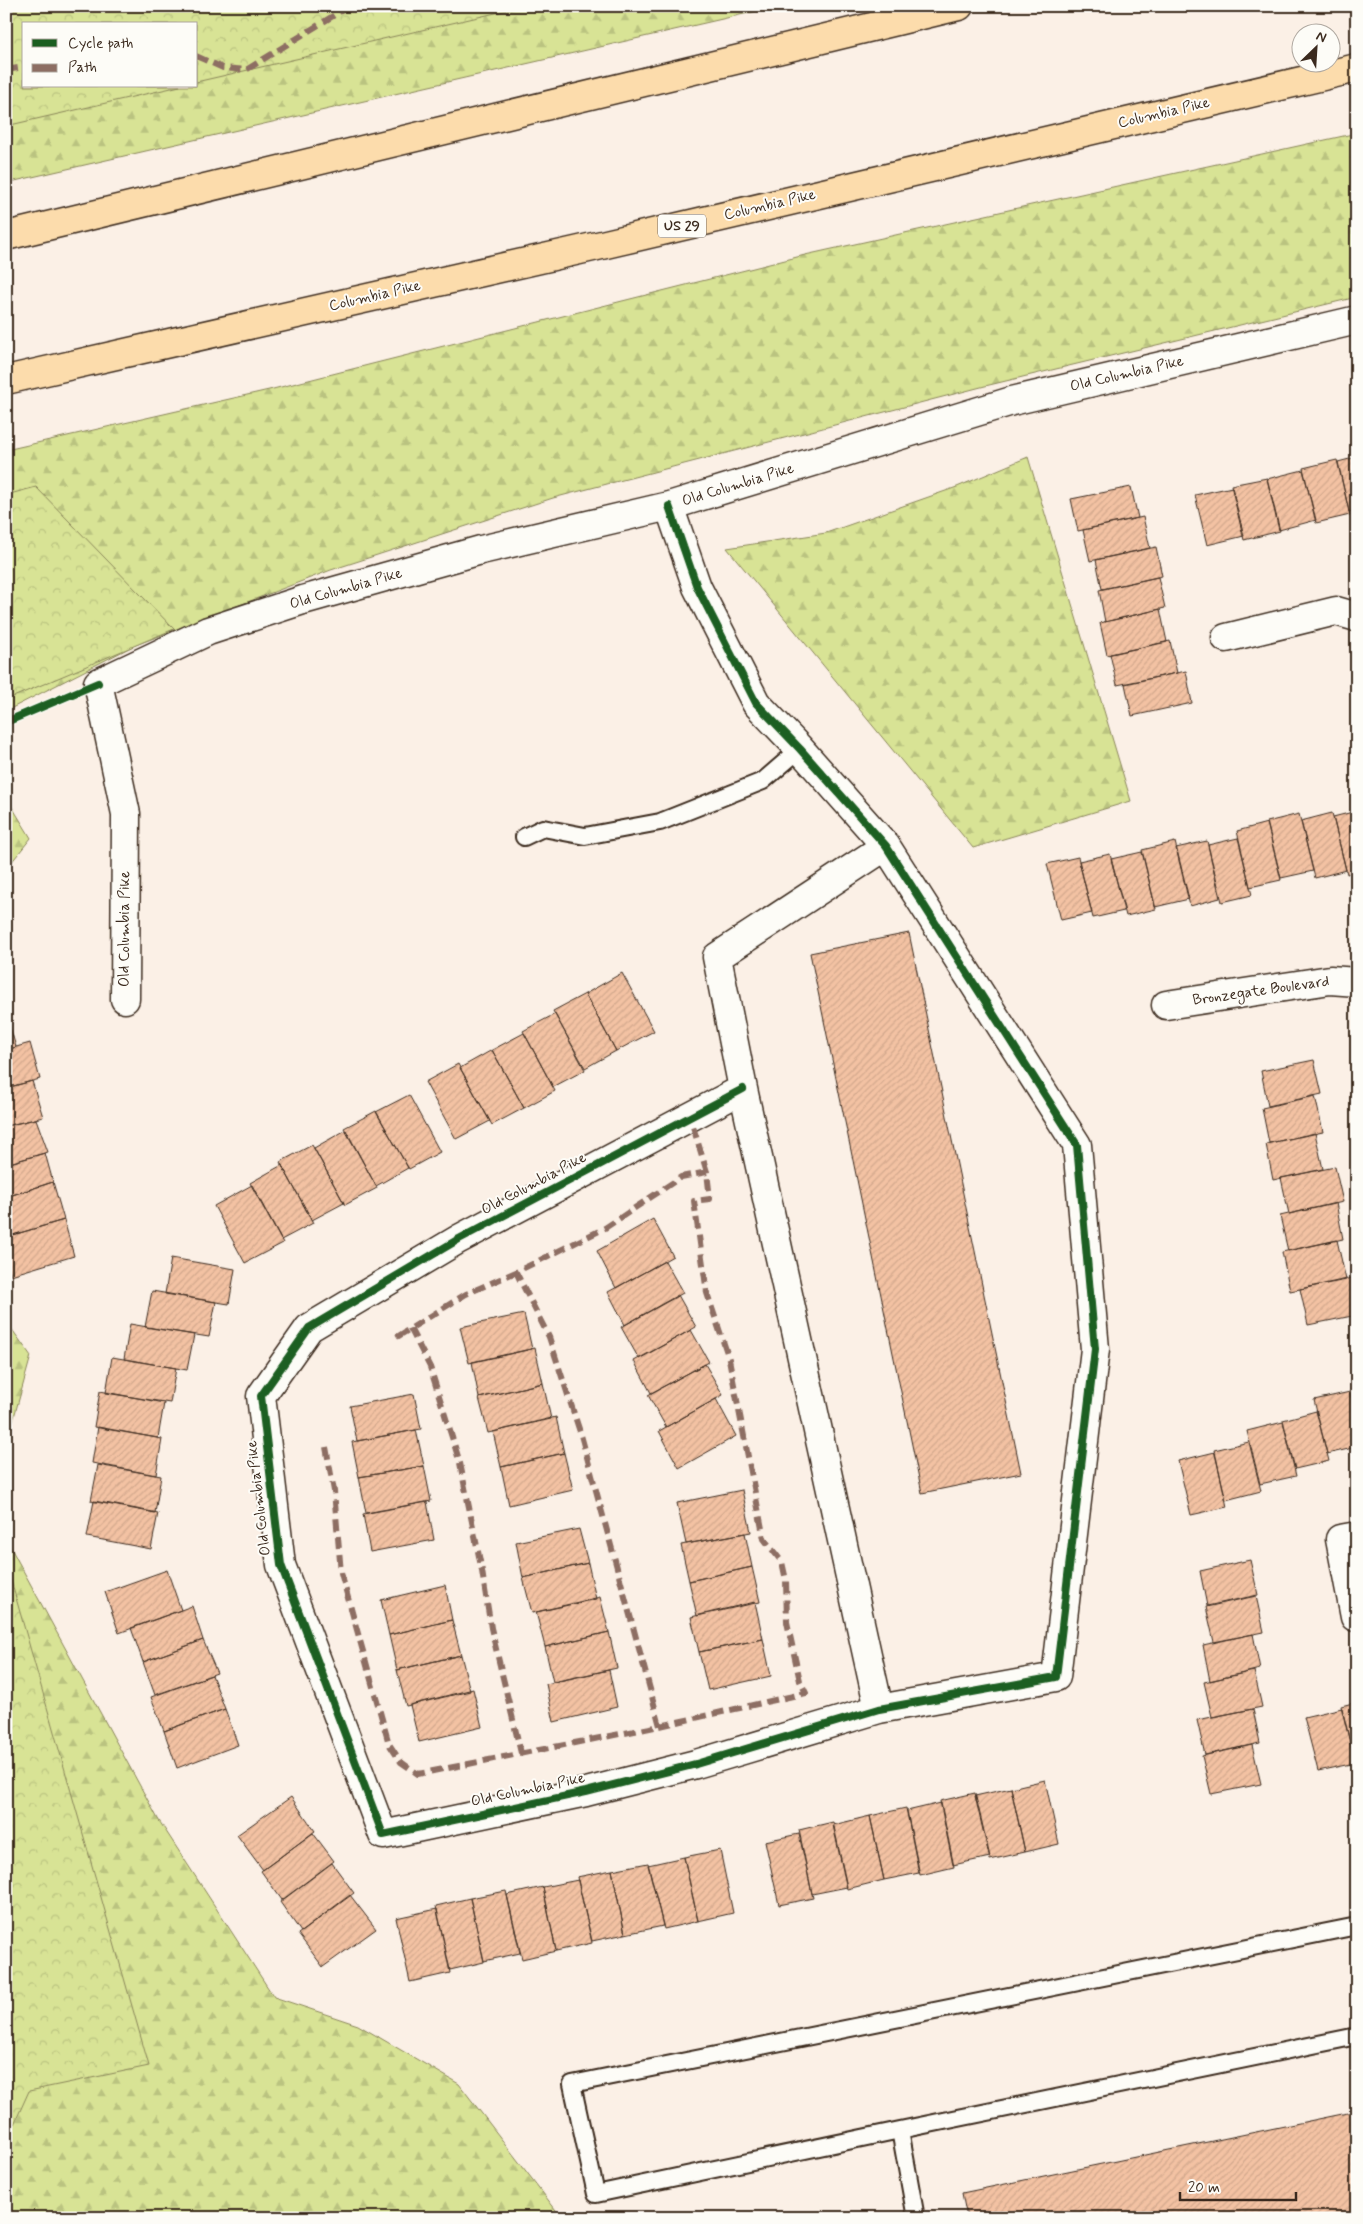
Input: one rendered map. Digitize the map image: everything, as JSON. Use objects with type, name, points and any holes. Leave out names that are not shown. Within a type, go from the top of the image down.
[{"type":"highway","points":[[6,236],[959,6]]},
{"type":"highway","name":"Columbia Pike","points":[[6,380],[603,244],[1357,68]]},
{"type":"street","name":"Old Columbia Pike","points":[[125,999],[126,814],[98,683],[208,631],[303,600],[481,550],[669,506],[1012,401],[1357,320]]},
{"type":"street","points":[[669,506],[697,587],[756,703],[800,749],[886,846],[1077,1145],[1095,1349],[1056,1676],[879,1709],[743,1089],[717,957],[886,846]]},
{"type":"street","points":[[1226,638],[1336,612],[1357,617]]},
{"type":"street","name":"Bronzegate Boulevard","points":[[1166,1005],[1330,980],[1357,982]]},
{"type":"street","name":"Old Columbia Pike","points":[[743,1089],[459,1239],[309,1328],[261,1396],[281,1565],[383,1835],[586,1792],[696,1764],[879,1709]]},
{"type":"street","points":[[1357,1536],[1340,1538],[1355,1617],[1357,1616]]},
{"type":"lane","points":[[524,837],[542,828],[585,836],[660,822],[763,782],[800,749]]},
{"type":"lane","points":[[1357,1926],[572,2084],[596,2194],[1357,2036]]},
{"type":"lane","points":[[900,2130],[916,2218]]},
{"type":"green space","points":[[6,6],[779,6],[6,183]]},
{"type":"green space","points":[[6,6],[526,6],[198,82],[198,22],[22,22],[22,88],[171,88],[6,126]]},
{"type":"green space","points":[[1357,133],[1357,297],[985,386],[553,498],[331,570],[133,646],[6,711],[6,450],[269,390],[805,255]]},
{"type":"green space","points":[[1028,457],[1131,801],[973,848],[727,548],[826,533],[957,487]]},
{"type":"green space","points":[[36,487],[174,629],[6,700],[6,495]]},
{"type":"green space","points":[[6,797],[31,838],[6,869]]},
{"type":"green space","points":[[6,1321],[31,1356],[6,1446]]},
{"type":"green space","points":[[6,1539],[158,1819],[274,1997],[358,2025],[459,2084],[562,2218],[6,2218]]},
{"type":"green space","points":[[6,1563],[149,2066],[29,2091],[6,2142]]},
{"type":"building","points":[[1357,457],[1357,510],[1349,512],[1338,462]]},
{"type":"building","points":[[1337,460],[1350,515],[1316,523],[1303,468]]},
{"type":"building","points":[[1303,470],[1316,520],[1279,530],[1267,479]]},
{"type":"building","points":[[1267,478],[1280,531],[1244,540],[1231,485]]},
{"type":"building","points":[[1131,487],[1138,518],[1078,531],[1071,499]]},
{"type":"building","points":[[1232,487],[1244,536],[1207,545],[1195,495]]},
{"type":"building","points":[[1143,517],[1150,548],[1090,561],[1083,530]]},
{"type":"building","points":[[1156,547],[1162,576],[1102,589],[1096,560]]},
{"type":"building","points":[[1158,577],[1165,608],[1105,622],[1099,590]]},
{"type":"building","points":[[1160,609],[1167,642],[1107,655],[1100,623]]},
{"type":"building","points":[[1170,641],[1177,673],[1117,685],[1110,654]]},
{"type":"building","points":[[1186,671],[1192,703],[1132,716],[1125,684]]},
{"type":"building","points":[[1357,811],[1357,871],[1347,874],[1333,817]]},
{"type":"building","points":[[1332,813],[1346,870],[1315,878],[1301,821]]},
{"type":"building","points":[[1299,814],[1313,871],[1281,878],[1267,822]]},
{"type":"building","points":[[1267,823],[1281,880],[1250,887],[1237,831]]},
{"type":"building","points":[[1238,838],[1252,895],[1222,902],[1208,845]]},
{"type":"building","points":[[1207,841],[1220,898],[1190,906],[1176,848]]},
{"type":"building","points":[[1175,842],[1189,899],[1155,907],[1142,850]]},
{"type":"building","points":[[1142,852],[1156,909],[1126,916],[1111,859]]},
{"type":"building","points":[[1110,854],[1124,911],[1093,918],[1079,861]]},
{"type":"building","points":[[1078,857],[1092,913],[1061,920],[1047,864]]},
{"type":"building","points":[[909,933],[1021,1473],[922,1493],[810,953]]},
{"type":"building","points":[[622,973],[654,1031],[616,1051],[585,994]]},
{"type":"building","points":[[585,994],[616,1051],[585,1068],[553,1011]]},
{"type":"building","points":[[6,1014],[16,1047],[6,1050]]},
{"type":"building","points":[[555,1014],[585,1070],[553,1087],[523,1031]]},
{"type":"building","points":[[524,1033],[555,1091],[524,1108],[492,1050]]},
{"type":"building","points":[[30,1043],[40,1079],[6,1088],[6,1050]]},
{"type":"building","points":[[492,1050],[524,1108],[492,1125],[460,1068]]},
{"type":"building","points":[[1314,1060],[1322,1094],[1268,1106],[1261,1071]]},
{"type":"building","points":[[458,1064],[490,1121],[456,1139],[425,1082]]},
{"type":"building","points":[[32,1081],[43,1117],[6,1126],[6,1088]]},
{"type":"building","points":[[409,1095],[440,1152],[409,1169],[376,1112]]},
{"type":"building","points":[[1315,1096],[1323,1132],[1269,1143],[1262,1108]]},
{"type":"building","points":[[376,1111],[408,1168],[376,1186],[344,1128]]},
{"type":"building","points":[[36,1119],[48,1152],[6,1164],[6,1126]]},
{"type":"building","points":[[346,1130],[377,1188],[345,1205],[314,1148]]},
{"type":"building","points":[[1315,1133],[1323,1169],[1273,1180],[1266,1144]]},
{"type":"building","points":[[312,1145],[344,1203],[312,1220],[280,1162]]},
{"type":"building","points":[[45,1153],[53,1182],[6,1197],[6,1164]]},
{"type":"building","points":[[282,1165],[313,1223],[281,1240],[250,1183]]},
{"type":"building","points":[[1335,1167],[1343,1202],[1289,1214],[1281,1178]]},
{"type":"building","points":[[53,1182],[64,1220],[6,1237],[6,1197]]},
{"type":"building","points":[[252,1185],[283,1243],[245,1263],[214,1206]]},
{"type":"building","points":[[1336,1203],[1343,1239],[1288,1251],[1280,1216]]},
{"type":"building","points":[[653,1219],[673,1256],[616,1288],[597,1251]]},
{"type":"building","points":[[64,1220],[74,1256],[11,1275],[6,1258],[6,1237]]},
{"type":"building","points":[[1337,1240],[1346,1280],[1290,1291],[1282,1252]]},
{"type":"building","points":[[171,1258],[235,1269],[229,1304],[165,1294]]},
{"type":"building","points":[[665,1261],[683,1293],[625,1325],[608,1292]]},
{"type":"building","points":[[1352,1278],[1357,1301],[1357,1315],[1308,1325],[1300,1289]]},
{"type":"building","points":[[152,1291],[216,1302],[209,1337],[145,1327]]},
{"type":"building","points":[[678,1295],[696,1327],[639,1359],[621,1327]]},
{"type":"building","points":[[524,1314],[532,1349],[469,1363],[460,1327]]},
{"type":"building","points":[[130,1324],[194,1335],[187,1370],[124,1359]]},
{"type":"building","points":[[691,1330],[709,1362],[651,1393],[634,1361]]},
{"type":"building","points":[[535,1348],[543,1383],[479,1398],[472,1362]]},
{"type":"building","points":[[112,1357],[176,1368],[170,1403],[106,1393]]},
{"type":"building","points":[[705,1364],[723,1395],[666,1427],[648,1395]]},
{"type":"building","points":[[543,1383],[551,1419],[488,1433],[479,1398]]},
{"type":"building","points":[[100,1391],[164,1403],[158,1438],[94,1427]]},
{"type":"building","points":[[1350,1392],[1357,1422],[1357,1447],[1327,1454],[1314,1400]]},
{"type":"building","points":[[414,1394],[421,1429],[357,1441],[350,1406]]},
{"type":"building","points":[[1357,1395],[1357,1422],[1351,1396]]},
{"type":"building","points":[[716,1399],[736,1436],[679,1468],[659,1431]]},
{"type":"building","points":[[1316,1411],[1329,1461],[1295,1469],[1283,1420]]},
{"type":"building","points":[[556,1417],[564,1453],[501,1467],[493,1432]]},
{"type":"building","points":[[1283,1422],[1296,1476],[1260,1484],[1247,1431]]},
{"type":"building","points":[[98,1427],[162,1439],[156,1475],[92,1463]]},
{"type":"building","points":[[416,1430],[424,1466],[359,1477],[352,1442]]},
{"type":"building","points":[[1249,1442],[1261,1491],[1226,1500],[1214,1450]]},
{"type":"building","points":[[1215,1452],[1227,1507],[1191,1515],[1178,1461]]},
{"type":"building","points":[[564,1453],[573,1490],[509,1505],[501,1467]]},
{"type":"building","points":[[98,1465],[161,1476],[155,1513],[91,1501]]},
{"type":"building","points":[[424,1466],[431,1501],[366,1513],[359,1477]]},
{"type":"building","points":[[742,1490],[751,1532],[686,1544],[677,1503]]},
{"type":"building","points":[[94,1501],[158,1513],[151,1549],[87,1537]]},
{"type":"building","points":[[427,1502],[434,1540],[370,1552],[363,1514]]},
{"type":"building","points":[[579,1529],[588,1563],[523,1578],[516,1542]]},
{"type":"building","points":[[745,1533],[752,1567],[689,1581],[681,1545]]},
{"type":"building","points":[[1250,1560],[1258,1595],[1207,1606],[1200,1571]]},
{"type":"building","points":[[588,1563],[596,1599],[532,1613],[523,1578]]},
{"type":"building","points":[[752,1567],[760,1602],[697,1616],[689,1581]]},
{"type":"building","points":[[167,1570],[181,1610],[119,1633],[105,1592]]},
{"type":"building","points":[[445,1585],[452,1620],[389,1635],[381,1600]]},
{"type":"building","points":[[1256,1596],[1264,1632],[1214,1642],[1206,1607]]},
{"type":"building","points":[[600,1597],[609,1632],[545,1647],[536,1612]]},
{"type":"building","points":[[755,1602],[763,1639],[699,1652],[691,1617]]},
{"type":"building","points":[[192,1606],[203,1640],[143,1662],[131,1628]]},
{"type":"building","points":[[452,1620],[461,1655],[397,1670],[389,1635]]},
{"type":"building","points":[[609,1632],[617,1668],[553,1682],[545,1647]]},
{"type":"building","points":[[1253,1634],[1260,1669],[1210,1681],[1203,1645]]},
{"type":"building","points":[[763,1639],[771,1676],[708,1690],[699,1652]]},
{"type":"building","points":[[203,1640],[217,1673],[155,1695],[143,1662]]},
{"type":"building","points":[[461,1655],[470,1691],[406,1706],[397,1670]]},
{"type":"building","points":[[609,1670],[617,1707],[554,1722],[546,1684]]},
{"type":"building","points":[[1254,1671],[1262,1707],[1212,1717],[1204,1682]]},
{"type":"building","points":[[212,1675],[225,1709],[164,1731],[151,1697]]},
{"type":"building","points":[[473,1689],[482,1727],[419,1742],[410,1705]]},
{"type":"building","points":[[1357,1702],[1357,1754],[1353,1755],[1341,1706]]},
{"type":"building","points":[[1342,1708],[1355,1763],[1318,1771],[1304,1717]]},
{"type":"building","points":[[225,1709],[238,1745],[177,1768],[164,1731]]},
{"type":"building","points":[[1253,1709],[1260,1743],[1205,1755],[1197,1720]]},
{"type":"building","points":[[1252,1745],[1261,1784],[1211,1794],[1202,1756]]},
{"type":"building","points":[[1045,1780],[1059,1844],[1025,1852],[1011,1788]]},
{"type":"building","points":[[1011,1788],[1025,1852],[990,1860],[975,1796]]},
{"type":"building","points":[[975,1793],[990,1857],[953,1865],[940,1801]]},
{"type":"building","points":[[291,1797],[315,1831],[263,1870],[237,1835]]},
{"type":"building","points":[[941,1803],[954,1867],[920,1875],[907,1811]]},
{"type":"building","points":[[906,1808],[919,1873],[884,1880],[870,1816]]},
{"type":"building","points":[[870,1816],[884,1880],[847,1889],[833,1825]]},
{"type":"building","points":[[833,1822],[847,1887],[812,1894],[799,1830]]},
{"type":"building","points":[[313,1833],[334,1861],[282,1900],[261,1871]]},
{"type":"building","points":[[799,1834],[813,1898],[779,1905],[765,1841]]},
{"type":"building","points":[[720,1850],[733,1913],[698,1921],[684,1857]]},
{"type":"building","points":[[684,1857],[698,1921],[664,1929],[648,1865]]},
{"type":"building","points":[[332,1863],[354,1893],[301,1932],[280,1902]]},
{"type":"building","points":[[648,1863],[663,1926],[625,1934],[612,1870]]},
{"type":"building","points":[[612,1870],[625,1934],[592,1941],[577,1877]]},
{"type":"building","points":[[578,1880],[592,1943],[556,1951],[543,1887]]},
{"type":"building","points":[[543,1887],[556,1951],[522,1959],[507,1895]]},
{"type":"building","points":[[506,1891],[520,1953],[484,1961],[470,1898]]},
{"type":"building","points":[[350,1895],[376,1929],[323,1967],[298,1934]]},
{"type":"building","points":[[470,1898],[484,1962],[450,1970],[436,1906]]},
{"type":"building","points":[[437,1909],[450,1973],[410,1982],[396,1918]]},
{"type":"building","points":[[1357,2111],[1357,2218],[967,2218],[962,2193]]},
{"type":"marked path","points":[[198,57],[223,68],[246,70],[341,11],[345,6]]},
{"type":"marked path","points":[[6,70],[22,67]]},
{"type":"marked path","points":[[660,1726],[806,1693],[800,1681],[787,1622],[786,1580],[782,1562],[764,1539],[729,1359],[707,1293],[694,1201],[710,1199],[707,1172],[690,1117]]},
{"type":"marked path","points":[[397,1337],[466,1294],[516,1272],[605,1228],[681,1177],[707,1172]]},
{"type":"marked path","points":[[326,1447],[334,1491],[341,1573],[389,1744],[401,1762],[418,1774],[660,1726],[581,1435],[549,1337],[516,1272]]},
{"type":"marked path","points":[[410,1328],[430,1367],[460,1463],[482,1571],[491,1628],[521,1753]]},
{"type":"cycle path","points":[[669,506],[697,587],[756,703],[800,749],[886,846],[1077,1145],[1095,1349],[1056,1677],[879,1709],[696,1764],[586,1792],[383,1835],[281,1565],[261,1396],[309,1328],[459,1239],[743,1089]]},
{"type":"cycle path","points":[[6,722],[98,683]]}]
